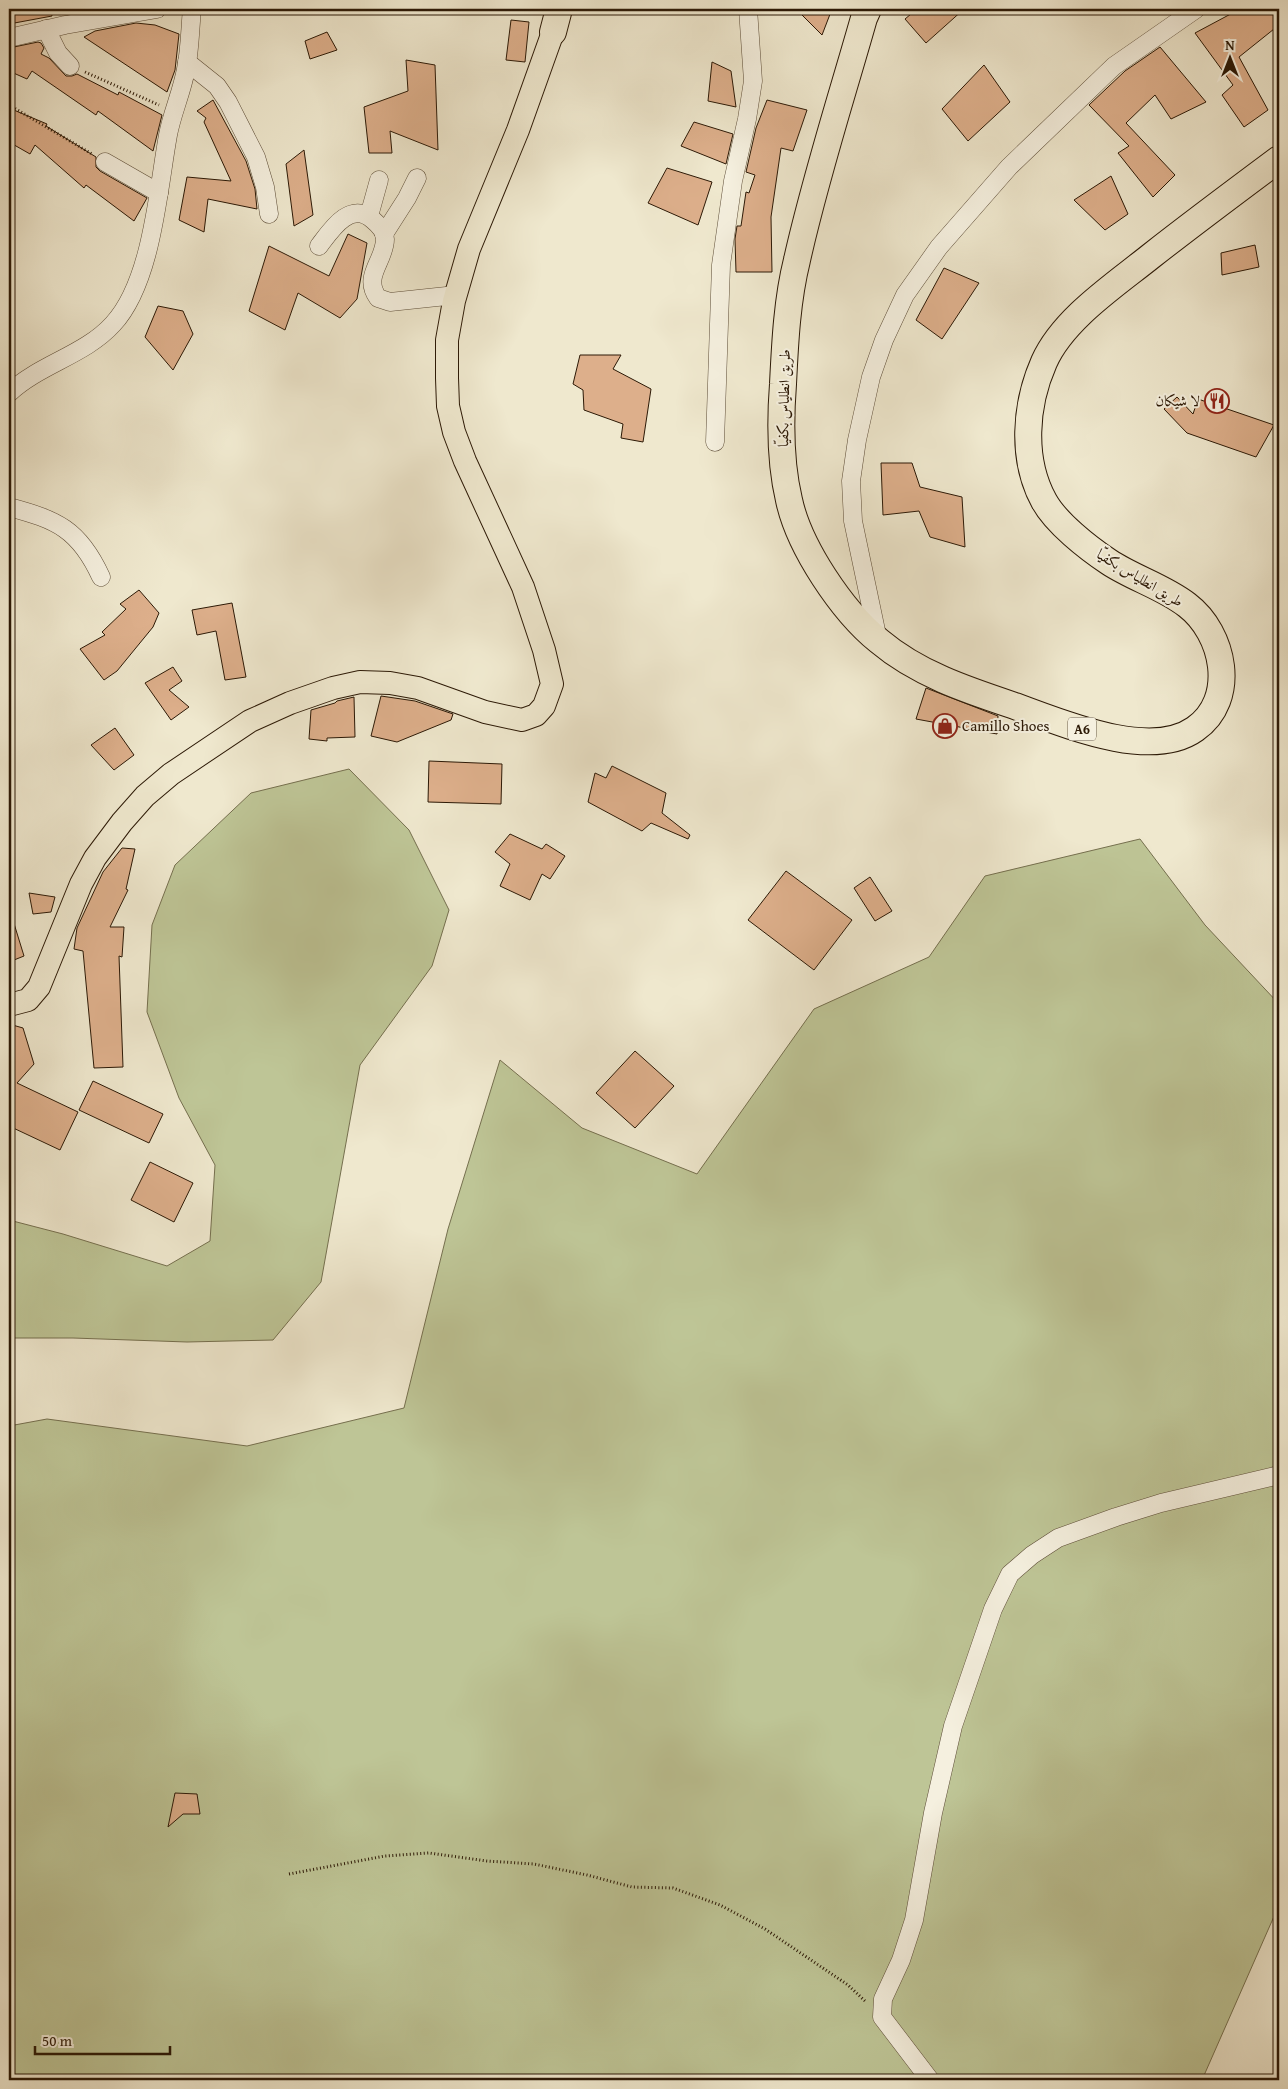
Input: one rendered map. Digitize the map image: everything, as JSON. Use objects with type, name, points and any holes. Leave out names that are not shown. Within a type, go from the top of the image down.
[{"type":"highway","name":"طريق انطلياس بكفيّا","points":[[864,12],[796,263],[785,337],[781,444],[789,504],[802,536],[827,583],[844,607],[878,641],[931,675],[1094,734],[1140,741],[1170,741],[1195,730],[1211,714],[1218,696],[1223,672],[1216,644],[1202,621],[1188,606],[1110,563],[1066,526],[1045,502],[1032,470],[1028,437],[1031,403],[1044,360],[1064,331],[1107,290],[1216,205],[1279,159]]},
{"type":"main road","points":[[9,1005],[28,1000],[39,987],[81,884],[95,858],[122,822],[145,796],[171,774],[250,722],[290,703],[333,688],[360,682],[390,682],[418,688],[485,712],[522,720],[536,715],[544,706],[552,684],[544,650],[523,587],[465,461],[454,432],[448,406],[448,340],[456,295],[469,249],[518,130],[554,17]]},
{"type":"street","points":[[9,38],[46,29],[157,9]]},
{"type":"street","points":[[9,392],[27,378],[106,331],[123,312],[139,275],[155,216],[173,112],[187,62],[192,9]]},
{"type":"street","points":[[715,442],[721,265],[732,181],[747,119],[753,81],[748,9]]},
{"type":"street","points":[[878,641],[853,521],[852,480],[871,377],[884,340],[905,295],[939,247],[1009,167],[1114,66],[1196,9]]},
{"type":"street","points":[[46,29],[58,54],[70,66]]},
{"type":"street","points":[[187,62],[217,86],[228,102],[256,158],[265,187],[269,214]]},
{"type":"street","points":[[105,162],[159,193]]},
{"type":"street","points":[[384,234],[400,210],[417,178]]},
{"type":"street","points":[[368,216],[379,180]]},
{"type":"street","points":[[319,246],[342,218],[356,213],[368,216],[380,227],[384,234],[384,246],[372,274],[373,286],[378,298],[390,302],[456,295]]},
{"type":"street","points":[[9,507],[44,517],[61,525],[73,534],[94,561],[101,577]]},
{"type":"street","points":[[930,2080],[882,2017],[884,1999],[901,1960],[914,1920],[933,1813],[953,1726],[993,1608],[1010,1574],[1032,1555],[1058,1538],[1116,1516],[1161,1503],[1279,1475]]},
{"type":"path","points":[[70,66],[173,112]]},
{"type":"path","points":[[9,105],[105,162]]},
{"type":"path","points":[[289,1874],[385,1856],[429,1853],[487,1861],[534,1864],[632,1887],[673,1888],[720,1905],[764,1929],[848,1985],[882,2017]]},
{"type":"green space","points":[[349,769],[409,830],[449,910],[432,966],[360,1065],[321,1282],[273,1340],[187,1342],[9,1338],[9,1220],[63,1234],[167,1266],[210,1241],[215,1165],[179,1098],[147,1012],[152,925],[175,865],[251,793]]},
{"type":"green space","points":[[1140,839],[1205,925],[1279,1004],[1279,1905],[1202,2080],[9,2080],[9,1426],[47,1419],[247,1446],[404,1408],[448,1229],[500,1060],[582,1128],[697,1174],[814,1009],[929,957],[985,876]]},
{"type":"building","points":[[9,9],[51,9],[52,16],[9,24]]},
{"type":"building","points":[[796,9],[832,9],[822,35]]},
{"type":"building","points":[[917,9],[964,9],[926,43],[905,19]]},
{"type":"building","points":[[1240,9],[1279,9],[1279,25],[1239,57],[1268,110],[1244,127],[1222,95],[1233,85],[1195,33]]},
{"type":"building","points":[[511,20],[529,22],[525,62],[506,60]]},
{"type":"building","points":[[136,23],[155,25],[179,34],[175,70],[167,92],[84,37],[95,31]]},
{"type":"building","points":[[327,32],[337,50],[310,59],[305,41]]},
{"type":"building","points":[[38,42],[44,48],[41,54],[49,58],[66,76],[77,74],[118,95],[119,92],[162,115],[153,151],[98,111],[96,115],[32,71],[27,79],[9,71],[9,48]]},
{"type":"building","points":[[1160,47],[1206,102],[1171,119],[1155,95],[1126,123],[1175,175],[1153,197],[1118,153],[1129,146],[1089,105],[1125,71]]},
{"type":"building","points":[[406,60],[435,65],[438,150],[390,131],[392,153],[369,153],[364,107],[408,91]]},
{"type":"building","points":[[712,62],[731,71],[736,107],[708,101]]},
{"type":"building","points":[[984,65],[1010,102],[968,141],[942,109]]},
{"type":"building","points":[[213,100],[246,161],[255,189],[257,209],[208,199],[204,232],[179,220],[187,177],[231,181],[204,122],[206,118],[197,111]]},
{"type":"building","points":[[767,100],[807,110],[793,151],[781,148],[771,217],[772,272],[736,272],[735,239],[737,226],[741,226],[746,192],[749,193],[755,175],[746,172],[756,128]]},
{"type":"building","points":[[9,108],[47,124],[46,126],[96,157],[96,167],[100,171],[147,198],[134,221],[86,185],[84,188],[35,145],[30,154],[9,142]]},
{"type":"building","points":[[694,122],[733,134],[726,164],[681,146]]},
{"type":"building","points":[[304,150],[313,215],[294,226],[286,164]]},
{"type":"building","points":[[667,168],[712,182],[698,225],[648,203]]},
{"type":"building","points":[[1111,176],[1128,214],[1105,230],[1074,200]]},
{"type":"building","points":[[348,234],[367,243],[357,299],[340,318],[298,293],[285,330],[249,311],[269,246],[329,276]]},
{"type":"building","points":[[1255,245],[1259,267],[1222,275],[1221,253]]},
{"type":"building","points":[[944,268],[979,283],[942,339],[916,320]]},
{"type":"building","points":[[158,306],[183,311],[193,334],[173,370],[145,337]]},
{"type":"building","points":[[580,355],[621,355],[613,369],[651,389],[643,442],[621,438],[623,424],[584,410],[583,390],[573,384]]},
{"type":"building","points":[[1177,397],[1193,414],[1198,399],[1274,425],[1256,457],[1187,433],[1164,409]]},
{"type":"building","points":[[881,463],[912,463],[920,487],[962,497],[965,547],[930,537],[919,511],[883,515]]},
{"type":"building","points":[[139,590],[159,613],[153,627],[117,671],[104,680],[80,649],[105,635],[102,632],[126,609],[120,604]]},
{"type":"building","points":[[232,603],[246,677],[225,680],[216,631],[197,635],[192,610]]},
{"type":"building","points":[[173,667],[182,681],[169,690],[189,707],[171,720],[145,683]]},
{"type":"building","points":[[926,688],[998,716],[997,734],[916,719]]},
{"type":"building","points":[[381,696],[415,701],[453,714],[451,720],[397,742],[371,736]]},
{"type":"building","points":[[354,697],[355,737],[327,738],[327,741],[309,739],[311,710]]},
{"type":"building","points":[[115,728],[134,755],[114,770],[91,745]]},
{"type":"building","points":[[429,761],[502,764],[501,804],[428,802]]},
{"type":"building","points":[[612,766],[666,793],[662,813],[690,835],[688,839],[651,823],[642,831],[588,802],[595,773],[606,778]]},
{"type":"building","points":[[510,834],[542,849],[546,844],[565,856],[550,879],[542,874],[530,900],[500,886],[510,864],[495,852]]},
{"type":"building","points":[[122,848],[135,849],[126,889],[128,890],[110,927],[124,927],[122,957],[119,956],[123,1067],[94,1068],[83,951],[74,949],[77,928],[103,872]]},
{"type":"building","points":[[786,871],[852,920],[814,970],[748,920]]},
{"type":"building","points":[[870,877],[892,911],[875,921],[854,888]]},
{"type":"building","points":[[29,893],[55,897],[51,912],[33,914]]},
{"type":"building","points":[[12,917],[24,956],[9,962],[9,918]]},
{"type":"building","points":[[9,1024],[23,1028],[34,1064],[17,1083],[78,1112],[60,1150],[9,1126]]},
{"type":"building","points":[[635,1051],[674,1086],[635,1128],[596,1093]]},
{"type":"building","points":[[93,1081],[163,1114],[149,1143],[79,1110]]},
{"type":"building","points":[[150,1162],[193,1183],[174,1222],[131,1200]]},
{"type":"building","points":[[175,1793],[197,1794],[200,1814],[183,1814],[168,1827]]},
{"type":"place","name":"لا شيكان","points":[[1217,401]]},
{"type":"place","name":"Camillo Shoes","points":[[945,726]]}]
